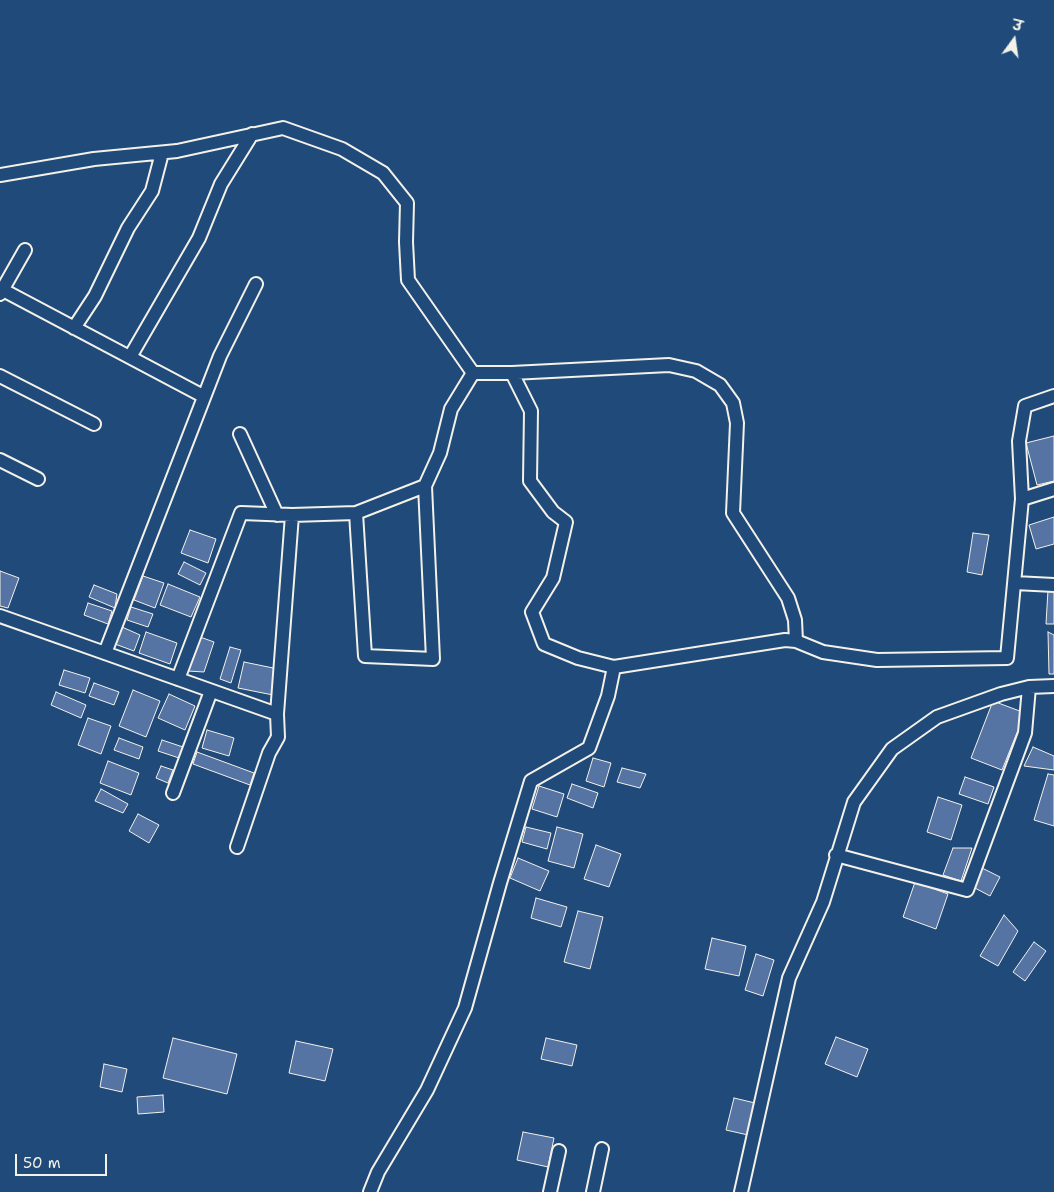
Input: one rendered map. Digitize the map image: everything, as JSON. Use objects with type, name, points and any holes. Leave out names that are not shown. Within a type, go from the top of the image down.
[{"type":"street","points":[[0,175],[94,159],[162,153],[283,128],[342,149],[383,173],[407,203],[406,242],[408,280],[473,373]]},
{"type":"street","points":[[130,357],[199,238],[221,184],[252,134]]},
{"type":"street","points":[[74,328],[95,296],[128,228],[152,191],[162,153]]},
{"type":"street","points":[[25,250],[1,292],[204,396]]},
{"type":"street","points":[[105,653],[220,356],[256,284]]},
{"type":"street","points":[[473,373],[512,373],[669,365],[696,371],[720,385],[733,403],[737,423],[733,513],[788,598],[795,620],[796,641]]},
{"type":"street","points":[[356,513],[365,656],[433,659],[425,486],[440,453],[451,409],[473,373]]},
{"type":"street","points":[[512,373],[531,411],[530,481],[552,512],[566,522],[553,578],[532,612],[544,644],[578,658],[614,667],[785,640],[796,641],[823,652],[877,660],[1007,658],[1022,499],[1019,441],[1025,406],[1054,396]]},
{"type":"street","points":[[0,376],[94,424]]},
{"type":"street","points":[[240,434],[277,515]]},
{"type":"street","points":[[0,460],[38,478]]},
{"type":"street","points":[[178,679],[241,513],[292,515],[356,513],[425,486]]},
{"type":"street","points":[[1022,499],[1054,489]]},
{"type":"street","points":[[236,847],[269,753],[278,737],[292,515]]},
{"type":"street","points":[[1015,583],[1054,585]]},
{"type":"street","points":[[0,616],[278,714]]},
{"type":"street","points":[[370,1192],[378,1172],[427,1090],[466,1008],[500,883],[531,781],[589,748],[608,696],[614,667]]},
{"type":"street","points":[[741,1192],[789,978],[823,902],[854,802],[892,749],[937,717],[1002,694],[1029,687],[1054,686]]},
{"type":"street","points":[[836,855],[967,890],[1025,733],[1029,687]]},
{"type":"street","points":[[173,793],[211,690]]},
{"type":"street","points":[[593,1192],[602,1149]]},
{"type":"street","points":[[550,1192],[559,1151]]},
{"type":"building","points":[[1054,436],[1054,481],[1037,485],[1026,443]]},
{"type":"building","points":[[1054,517],[1054,544],[1036,549],[1029,525]]},
{"type":"building","points":[[190,530],[216,539],[208,563],[181,553]]},
{"type":"building","points":[[973,533],[989,535],[982,575],[967,572]]},
{"type":"building","points":[[184,562],[206,573],[200,585],[178,574]]},
{"type":"building","points":[[0,571],[19,578],[8,608],[0,606]]},
{"type":"building","points":[[143,576],[164,583],[155,608],[134,600]]},
{"type":"building","points":[[168,584],[200,597],[191,617],[160,605]]},
{"type":"building","points":[[94,585],[117,594],[115,608],[89,597]]},
{"type":"building","points":[[1048,590],[1054,590],[1054,624],[1046,624]]},
{"type":"building","points":[[88,603],[112,611],[108,624],[84,615]]},
{"type":"building","points":[[131,607],[153,614],[148,627],[127,620]]},
{"type":"building","points":[[122,627],[140,635],[134,651],[115,644]]},
{"type":"building","points":[[146,632],[177,643],[170,664],[139,653]]},
{"type":"building","points":[[1048,632],[1054,635],[1054,674],[1049,674]]},
{"type":"building","points":[[200,637],[214,642],[204,672],[188,671]]},
{"type":"building","points":[[230,647],[241,650],[231,683],[220,679]]},
{"type":"building","points":[[244,662],[278,669],[273,695],[238,688]]},
{"type":"building","points":[[64,670],[90,678],[85,693],[59,685]]},
{"type":"building","points":[[94,683],[119,692],[114,705],[89,696]]},
{"type":"building","points":[[133,690],[160,701],[146,737],[119,726]]},
{"type":"building","points":[[56,692],[86,705],[81,718],[51,705]]},
{"type":"building","points":[[169,694],[195,706],[185,730],[158,718]]},
{"type":"building","points":[[993,701],[1025,713],[1002,770],[971,758]]},
{"type":"building","points":[[88,718],[111,726],[101,754],[78,745]]},
{"type":"building","points":[[207,730],[234,738],[229,756],[202,748]]},
{"type":"building","points":[[119,738],[143,747],[139,759],[114,750]]},
{"type":"building","points":[[162,740],[183,747],[179,758],[158,751]]},
{"type":"building","points":[[1033,747],[1054,756],[1054,770],[1024,766]]},
{"type":"building","points":[[197,752],[254,773],[250,785],[193,764]]},
{"type":"building","points":[[593,758],[611,763],[604,787],[586,781]]},
{"type":"building","points":[[108,761],[139,773],[131,795],[100,783]]},
{"type":"building","points":[[161,766],[173,770],[168,783],[156,778]]},
{"type":"building","points":[[622,768],[646,774],[640,788],[617,782]]},
{"type":"building","points":[[1048,774],[1054,775],[1054,826],[1034,820]]},
{"type":"building","points":[[965,777],[994,787],[988,804],[959,794]]},
{"type":"building","points":[[572,784],[598,793],[593,808],[567,798]]},
{"type":"building","points":[[539,786],[564,794],[557,817],[532,809]]},
{"type":"building","points":[[101,789],[128,804],[123,813],[95,801]]},
{"type":"building","points":[[938,797],[962,805],[951,840],[927,832]]},
{"type":"building","points":[[138,814],[159,825],[149,843],[129,831]]},
{"type":"building","points":[[526,827],[551,833],[547,849],[522,842]]},
{"type":"building","points":[[557,827],[583,834],[574,868],[548,861]]},
{"type":"building","points":[[596,845],[621,854],[609,887],[584,879]]},
{"type":"building","points":[[953,848],[972,848],[961,881],[943,875]]},
{"type":"building","points":[[518,858],[549,871],[540,891],[510,878]]},
{"type":"building","points":[[982,868],[1000,877],[990,896],[973,887]]},
{"type":"building","points":[[915,882],[948,894],[936,929],[903,917]]},
{"type":"building","points":[[536,898],[567,907],[561,927],[531,918]]},
{"type":"building","points":[[578,911],[603,917],[590,969],[564,962]]},
{"type":"building","points":[[1004,915],[1018,931],[998,966],[980,956]]},
{"type":"building","points":[[712,938],[746,946],[739,976],[705,969]]},
{"type":"building","points":[[1034,942],[1046,951],[1025,981],[1013,972]]},
{"type":"building","points":[[756,954],[774,960],[763,996],[745,990]]},
{"type":"building","points":[[836,1037],[868,1049],[857,1077],[825,1064]]},
{"type":"building","points":[[173,1038],[237,1054],[227,1094],[163,1078]]},
{"type":"building","points":[[546,1038],[577,1045],[572,1066],[541,1059]]},
{"type":"building","points":[[296,1041],[333,1049],[325,1081],[289,1073]]},
{"type":"building","points":[[104,1064],[127,1069],[122,1092],[100,1087]]},
{"type":"building","points":[[163,1095],[164,1112],[138,1114],[137,1097]]},
{"type":"building","points":[[734,1098],[755,1103],[748,1135],[726,1130]]},
{"type":"building","points":[[523,1132],[554,1138],[548,1167],[517,1160]]}]
